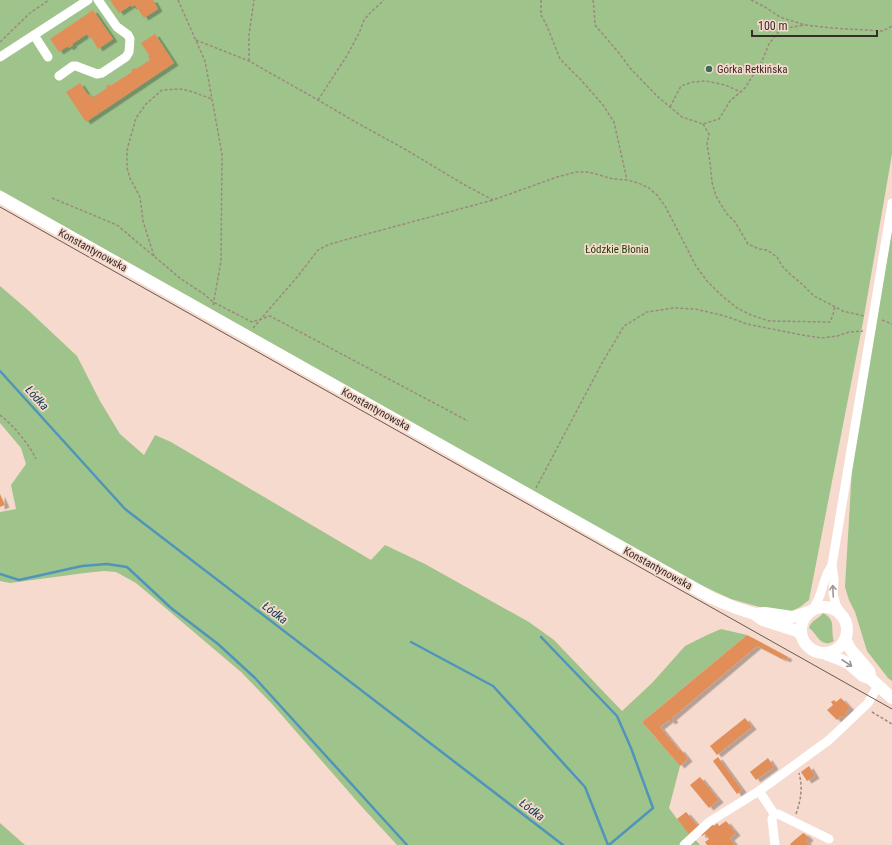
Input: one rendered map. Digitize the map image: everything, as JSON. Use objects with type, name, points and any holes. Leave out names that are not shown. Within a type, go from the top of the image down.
[{"type":"main road","name":"Konstantynowska","points":[[0,197],[712,598],[755,614],[763,620],[801,634]]},
{"type":"main road","points":[[820,652],[835,650],[841,645],[847,632],[842,615],[830,607],[819,607],[810,611],[802,622],[801,634],[804,642],[809,648],[820,652],[842,660],[852,666],[892,698]]},
{"type":"main road","name":"Konstantynowska","points":[[755,614],[765,613],[792,617],[810,611]]},
{"type":"main road","points":[[845,639],[869,671],[874,683]]},
{"type":"street","points":[[0,57],[88,0]]},
{"type":"street","points":[[59,76],[76,66],[97,74],[102,73],[126,57],[129,52],[130,39],[128,35],[117,27],[98,0]]},
{"type":"street","points":[[34,35],[48,57]]},
{"type":"street","points":[[842,615],[836,605],[833,593],[834,579],[832,565],[892,203]]},
{"type":"street","points":[[810,611],[817,604],[826,576],[832,565]]},
{"type":"street","points":[[684,845],[709,822],[759,791],[829,740],[870,701],[874,683]]},
{"type":"street","points":[[759,791],[775,815]]},
{"type":"street","points":[[775,815],[778,814],[829,839]]},
{"type":"street","points":[[775,815],[772,819],[775,845]]},
{"type":"path","points":[[0,42],[30,13],[49,0]]},
{"type":"path","points":[[178,0],[205,62],[222,154],[220,261],[211,316]]},
{"type":"path","points":[[249,61],[249,35],[254,0]]},
{"type":"path","points":[[318,100],[348,54],[364,20],[384,0]]},
{"type":"path","points":[[541,0],[541,15],[560,59],[603,105],[614,122],[627,180]]},
{"type":"path","points":[[592,0],[595,24],[630,68],[657,96],[682,117],[703,124],[719,119],[730,101],[745,88],[762,61],[769,44],[779,31],[786,28],[805,25]]},
{"type":"path","points":[[751,0],[780,16],[805,25],[883,31],[892,26]]},
{"type":"path","points":[[196,40],[249,61],[493,200]]},
{"type":"path","points":[[670,107],[681,86],[693,82],[706,81],[725,85],[741,92]]},
{"type":"path","points":[[154,256],[142,221],[140,197],[130,178],[127,168],[127,150],[136,118],[146,104],[162,90],[181,89],[212,99]]},
{"type":"path","points":[[703,124],[709,134],[707,144],[712,182],[716,196],[726,213],[735,222],[748,244],[759,249],[767,250],[777,257],[782,266],[796,280],[803,284],[814,296],[843,310],[892,324]]},
{"type":"path","points":[[246,336],[298,276],[318,250],[330,244],[493,200],[557,177],[576,172],[589,172],[613,179],[627,180],[638,183],[657,195],[665,206],[696,266],[707,281],[720,295],[752,316],[769,321],[830,322],[835,306]]},
{"type":"path","points":[[52,198],[116,225],[181,279],[204,294],[213,302],[252,322],[270,316],[468,421]]},
{"type":"path","points":[[532,497],[602,363],[624,326],[647,312],[673,308],[696,309],[725,316],[747,324],[822,338],[837,336],[849,332],[871,331]]},
{"type":"path","points":[[0,415],[9,422],[36,459]]},
{"type":"path","points":[[864,708],[892,724]]},
{"type":"path","points":[[794,822],[802,786],[798,770],[795,765]]},
{"type":"green space","name":"Łódzkie Błonia","points":[[0,0],[892,0],[892,154],[863,322],[809,600],[790,612],[777,612],[731,599],[688,579],[0,190]]},
{"type":"green space","points":[[892,229],[892,681],[867,651],[855,612],[845,587],[852,468]]},
{"type":"green space","points":[[0,286],[77,356],[100,401],[120,434],[144,455],[155,435],[171,442],[371,560],[385,545],[425,564],[529,622],[554,640],[622,711],[652,683],[685,646],[721,629],[747,635],[642,722],[680,766],[669,808],[700,845],[397,845],[272,704],[241,672],[136,583],[116,572],[104,571],[10,583],[0,581],[0,512],[16,509],[11,485],[26,464],[21,448],[0,423]]},
{"type":"green space","points":[[823,613],[832,622],[834,641],[829,643],[822,642],[809,628],[811,623]]},
{"type":"green space","points":[[0,823],[25,845],[0,845]]},
{"type":"building","points":[[110,0],[153,0],[158,9],[144,18],[135,5],[132,7],[131,5],[119,13]]},
{"type":"building","points":[[93,10],[113,39],[98,49],[91,37],[89,38],[87,34],[72,44],[73,45],[69,48],[68,46],[59,52],[50,39]]},
{"type":"building","points":[[155,34],[174,63],[86,122],[66,92],[80,83],[88,95],[90,94],[92,98],[107,88],[106,87],[109,84],[110,86],[132,72],[131,70],[136,69],[150,60],[149,55],[141,43]]},
{"type":"building","points":[[0,494],[5,505],[0,507]]},
{"type":"building","points":[[747,635],[788,657],[786,660],[782,659],[757,646],[672,718],[674,720],[671,722],[669,720],[660,727],[688,759],[680,766],[642,722]]},
{"type":"building","points":[[841,698],[850,708],[845,713],[847,715],[843,718],[841,716],[837,720],[827,710],[833,705],[831,702],[834,700],[836,702]]},
{"type":"building","points":[[745,718],[752,727],[717,755],[710,746]]},
{"type":"building","points":[[718,757],[742,790],[737,794],[713,761]]},
{"type":"building","points":[[768,758],[774,767],[756,780],[750,772]]},
{"type":"building","points":[[809,766],[815,776],[807,781],[801,772]]},
{"type":"building","points":[[700,777],[719,800],[709,808],[690,785]]},
{"type":"building","points":[[686,812],[698,826],[689,834],[677,819]]},
{"type":"building","points":[[726,821],[736,833],[730,838],[735,845],[707,845],[705,842],[709,839],[705,834],[702,836],[700,833],[712,823],[714,826],[717,823],[719,826]]},
{"type":"building","points":[[803,833],[809,838],[806,841],[810,845],[790,844]]},
{"type":"waterway","name":"Łódka","points":[[0,371],[125,509],[563,845]]},
{"type":"waterway","points":[[0,574],[19,580],[82,566],[107,564],[127,567],[171,608],[218,644],[255,678],[407,845]]},
{"type":"waterway","points":[[541,637],[617,716],[631,748],[653,808],[609,845]]},
{"type":"waterway","points":[[411,642],[493,686],[585,787],[608,845]]},
{"type":"tram line","points":[[0,207],[892,709]]},
{"type":"place","name":"Górka Retkińska","points":[[709,69]]}]
